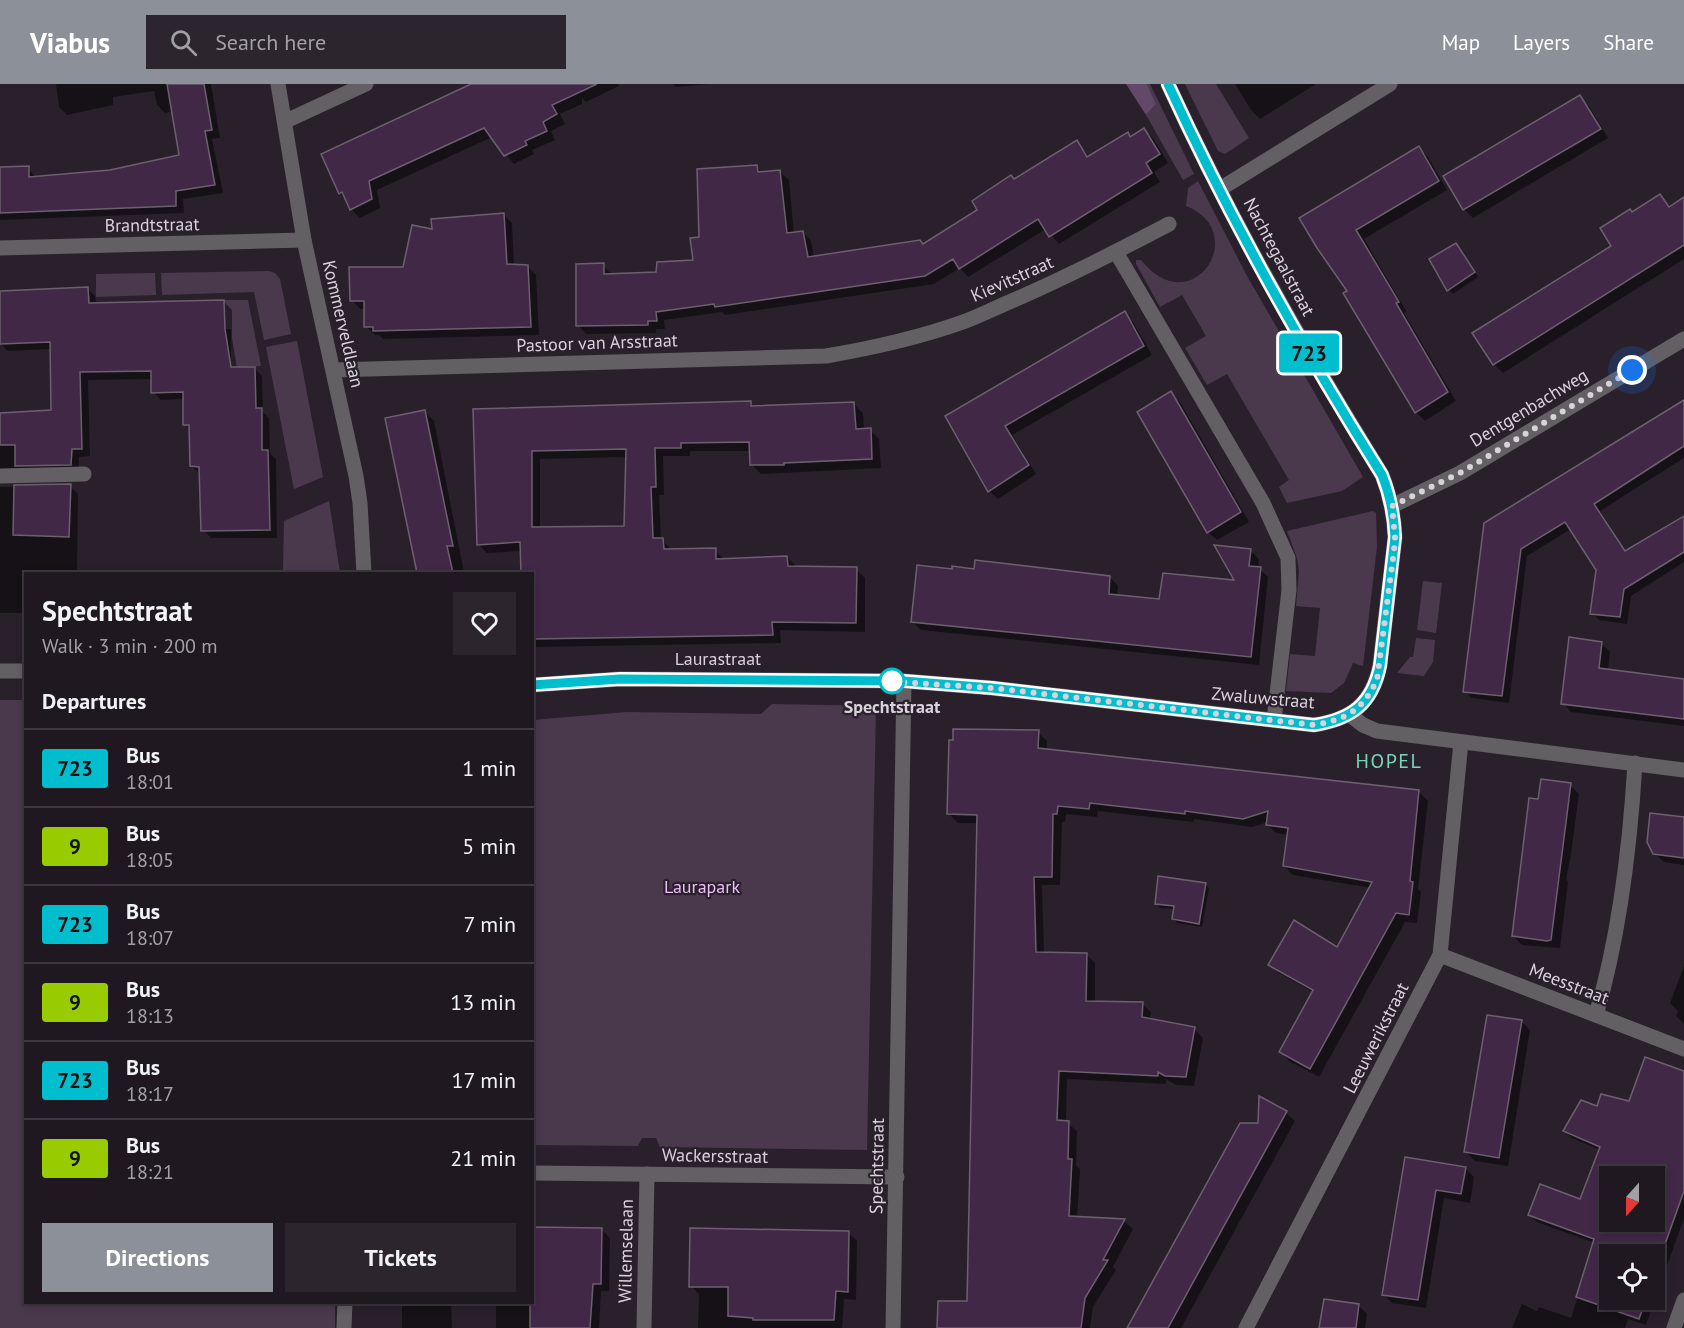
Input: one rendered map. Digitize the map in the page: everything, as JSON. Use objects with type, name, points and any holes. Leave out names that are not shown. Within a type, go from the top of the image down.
[{"type":"street","name":"Kommerveldlaan","points":[[278,84],[286,121],[304,240],[356,476],[364,572]]},
{"type":"street","points":[[286,121],[366,84]]},
{"type":"street","name":"Nachtegaalstraat","points":[[1168,84],[1220,189],[1294,327],[1382,475],[1392,506],[1395,537],[1380,666],[1371,693],[1350,715]]},
{"type":"street","points":[[1220,189],[1390,84]]},
{"type":"street","name":"Kievitstraat","points":[[862,350],[964,321],[1039,289],[1169,224]]},
{"type":"street","name":"Brandtstraat","points":[[0,248],[304,240]]},
{"type":"street","points":[[1116,252],[1263,503],[1288,558],[1289,590],[1274,720]]},
{"type":"street","name":"Dentgenbachweg","points":[[1392,506],[1460,473],[1684,339]]},
{"type":"street","name":"Pastoor van Arsstraat","points":[[333,370],[826,356],[862,350]]},
{"type":"street","points":[[0,476],[84,474]]},
{"type":"street","points":[[0,671],[24,671]]},
{"type":"street","name":"Laurastraat","points":[[534,685],[631,678],[904,681]]},
{"type":"street","name":"Zwaluwstraat","points":[[904,681],[992,688],[1314,725],[1350,715]]},
{"type":"street","name":"Spechtstraat","points":[[893,1328],[904,681]]},
{"type":"street","points":[[1350,715],[1363,725],[1377,731],[1684,770]]},
{"type":"street","name":"Leeuwerikstraat","points":[[1246,1328],[1440,955],[1461,742]]},
{"type":"street","points":[[1596,1015],[1608,973],[1621,895],[1635,764]]},
{"type":"street","name":"Meesstraat","points":[[1440,955],[1684,1049]]},
{"type":"street","name":"Wackersstraat","points":[[534,1173],[897,1177]]},
{"type":"street","name":"Willemselaan","points":[[644,1328],[647,1174]]},
{"type":"street","points":[[1674,1328],[1684,1300]]},
{"type":"street","points":[[344,1328],[345,1304]]},
{"type":"green space","points":[[1147,84],[1150,84],[1194,174],[1183,180],[1146,115],[1156,104]]},
{"type":"green space","points":[[1185,84],[1216,84],[1249,138],[1225,154],[1218,151]]},
{"type":"green space","points":[[1198,181],[1247,276],[1363,477],[1342,491],[1287,503],[1279,487],[1289,480],[1227,374],[1207,385],[1185,348],[1206,336],[1182,295],[1160,307],[1136,264],[1136,260],[1141,260],[1160,277],[1179,282],[1195,278],[1207,267],[1214,251],[1214,234],[1205,218],[1186,206],[1188,188]]},
{"type":"green space","points":[[269,271],[275,273],[280,279],[291,334],[264,340],[254,292],[162,295],[161,273]]},
{"type":"green space","points":[[155,273],[156,295],[96,297],[96,274]]},
{"type":"green space","points":[[224,300],[248,300],[261,366],[231,367],[231,329],[225,329]]},
{"type":"green space","points":[[297,341],[323,477],[294,489],[266,347]]},
{"type":"green space","points":[[329,501],[340,572],[283,572],[284,521]]},
{"type":"green space","points":[[1373,511],[1376,513],[1377,547],[1363,666],[1353,663],[1344,683],[1331,693],[1286,691],[1290,654],[1315,656],[1320,608],[1296,606],[1299,571],[1297,558],[1287,531]]},
{"type":"green space","points":[[1423,581],[1442,583],[1436,633],[1417,630]]},
{"type":"green space","points":[[1416,638],[1435,640],[1433,662],[1424,676],[1397,673],[1410,657],[1413,657]]},
{"type":"green space","points":[[0,700],[24,700],[24,1304],[335,1304],[335,1328],[0,1328]]},
{"type":"green space","name":"Laurapark","points":[[772,704],[876,706],[867,1150],[660,1147],[656,1138],[642,1138],[638,1146],[534,1145],[534,720],[627,712],[761,714]]},
{"type":"shaded area","points":[[1126,84],[1147,84],[1156,104],[1146,115]]},
{"type":"building","points":[[167,84],[204,84],[212,130],[205,131],[215,185],[176,191],[176,206],[0,213],[0,167],[29,166],[29,177],[110,170],[179,155]]},
{"type":"building","points":[[471,84],[597,84],[552,105],[557,114],[543,122],[547,131],[525,141],[527,145],[504,156],[484,128],[369,181],[372,199],[350,210],[342,192],[339,194],[321,154]]},
{"type":"building","points":[[1580,95],[1601,129],[1463,210],[1443,176]]},
{"type":"building","points":[[1144,128],[1160,154],[1146,163],[1152,173],[1049,237],[1038,219],[959,269],[953,259],[925,276],[715,307],[714,304],[656,312],[657,321],[648,321],[648,325],[576,326],[576,264],[604,263],[604,274],[656,272],[657,262],[693,260],[690,238],[699,237],[697,169],[757,165],[758,172],[780,170],[787,233],[803,231],[808,257],[920,240],[923,244],[977,210],[972,201],[1011,175],[1014,179],[1077,140],[1087,157],[1128,132],[1130,137]]},
{"type":"building","points":[[1419,146],[1439,181],[1356,230],[1399,302],[1396,303],[1448,392],[1415,413],[1343,293],[1347,291],[1299,218]]},
{"type":"building","points":[[1660,194],[1669,207],[1684,197],[1684,245],[1493,365],[1472,333],[1611,246],[1600,228],[1630,209],[1632,212]]},
{"type":"building","points":[[504,213],[507,264],[528,265],[531,327],[373,331],[373,327],[364,327],[364,301],[350,301],[349,267],[403,267],[412,225],[432,229],[431,219]]},
{"type":"building","points":[[1456,243],[1475,272],[1447,291],[1429,259]]},
{"type":"building","points":[[88,287],[89,303],[224,300],[225,329],[231,367],[255,367],[256,408],[262,408],[262,450],[268,450],[270,530],[201,531],[199,467],[190,466],[189,425],[183,425],[183,392],[151,393],[151,371],[80,372],[82,449],[72,449],[71,465],[15,466],[15,445],[0,445],[0,413],[51,410],[50,342],[0,344],[0,291]]},
{"type":"building","points":[[1125,311],[1144,346],[1005,426],[1029,465],[988,492],[945,416]]},
{"type":"building","points":[[1171,391],[1241,512],[1207,533],[1137,412]]},
{"type":"building","points":[[1684,400],[1684,446],[1594,504],[1625,551],[1684,516],[1684,552],[1624,589],[1620,617],[1590,614],[1596,570],[1565,522],[1521,549],[1502,696],[1463,692],[1484,523]]},
{"type":"building","points":[[751,401],[751,406],[854,402],[856,429],[871,428],[872,459],[750,465],[749,442],[681,443],[681,448],[655,448],[656,487],[651,487],[653,538],[663,538],[664,549],[716,548],[716,559],[787,556],[788,566],[857,567],[856,623],[772,622],[773,635],[534,639],[534,572],[521,572],[520,542],[477,545],[473,409]],"holes":[[[626,449],[624,526],[532,527],[532,451]]]},
{"type":"building","points":[[425,410],[453,546],[447,546],[453,572],[417,572],[385,418]]},
{"type":"building","points":[[71,484],[69,537],[13,535],[14,485]]},
{"type":"building","points":[[1214,545],[1251,549],[1249,566],[1261,567],[1251,657],[911,622],[917,565],[974,569],[975,560],[1110,576],[1109,594],[1159,599],[1163,573],[1234,580]]},
{"type":"building","points":[[1569,637],[1602,642],[1599,668],[1684,679],[1684,719],[1561,704]]},
{"type":"building","points":[[953,729],[1039,730],[1038,748],[1419,790],[1409,915],[1396,913],[1310,1069],[1279,1052],[1313,990],[1268,965],[1294,920],[1337,947],[1372,882],[1283,866],[1288,828],[1266,825],[1268,811],[1243,819],[1185,811],[1185,814],[1090,803],[1089,809],[1058,806],[1057,814],[1053,814],[1052,877],[1034,877],[1036,952],[1087,953],[1086,1001],[1143,1002],[1142,1017],[1195,1027],[1186,1077],[1165,1076],[1158,1072],[1158,1076],[1059,1071],[1057,1120],[1069,1121],[1068,1159],[1072,1159],[1069,1216],[1125,1219],[1103,1260],[1108,1260],[1085,1298],[1081,1328],[937,1328],[938,1301],[967,1301],[977,815],[947,814],[949,740],[953,740]]},
{"type":"building","points":[[1541,779],[1571,783],[1551,940],[1547,941],[1512,936],[1529,798],[1538,799]]},
{"type":"building","points":[[1650,813],[1684,817],[1684,858],[1653,854],[1647,842]]},
{"type":"building","points":[[1158,876],[1206,883],[1199,924],[1172,919],[1174,906],[1155,904]]},
{"type":"building","points":[[1487,1015],[1522,1020],[1499,1158],[1464,1152]]},
{"type":"building","points":[[1645,1057],[1684,1071],[1684,1191],[1665,1244],[1599,1244],[1599,1305],[1576,1297],[1594,1239],[1528,1215],[1540,1184],[1580,1199],[1600,1147],[1563,1131],[1581,1100],[1597,1106],[1601,1094],[1629,1101]]},
{"type":"building","points":[[1259,1096],[1287,1111],[1168,1328],[1127,1328],[1240,1123],[1258,1123]]},
{"type":"building","points":[[1405,1157],[1466,1167],[1461,1194],[1436,1190],[1418,1300],[1382,1295]]},
{"type":"building","points":[[534,1227],[602,1228],[601,1284],[593,1284],[590,1328],[530,1328],[530,1304],[534,1304]]},
{"type":"building","points":[[690,1228],[849,1231],[848,1292],[836,1291],[834,1320],[753,1320],[753,1318],[728,1316],[728,1287],[689,1287]]},
{"type":"building","points":[[1324,1299],[1359,1304],[1356,1328],[1319,1328]]},
{"type":"building","points":[[1613,1310],[1642,1310],[1639,1319]]},
{"type":"bus line","name":"723","points":[[534,685],[585,680],[708,678],[904,681],[992,688],[1314,725],[1341,719],[1356,710],[1371,693],[1380,666],[1395,537],[1395,521],[1389,496],[1382,475],[1262,269],[1168,84]]},
{"type":"place","name":"Spechtstraat","points":[[892,681]]},
{"type":"district","name":"HOPEL","points":[[1389,761]]},
{"type":"route","points":[[892,681],[882,681],[992,688],[1314,725],[1341,719],[1350,715],[1364,702],[1377,680],[1394,551],[1395,521],[1392,506],[1460,473],[1632,370]]}]
